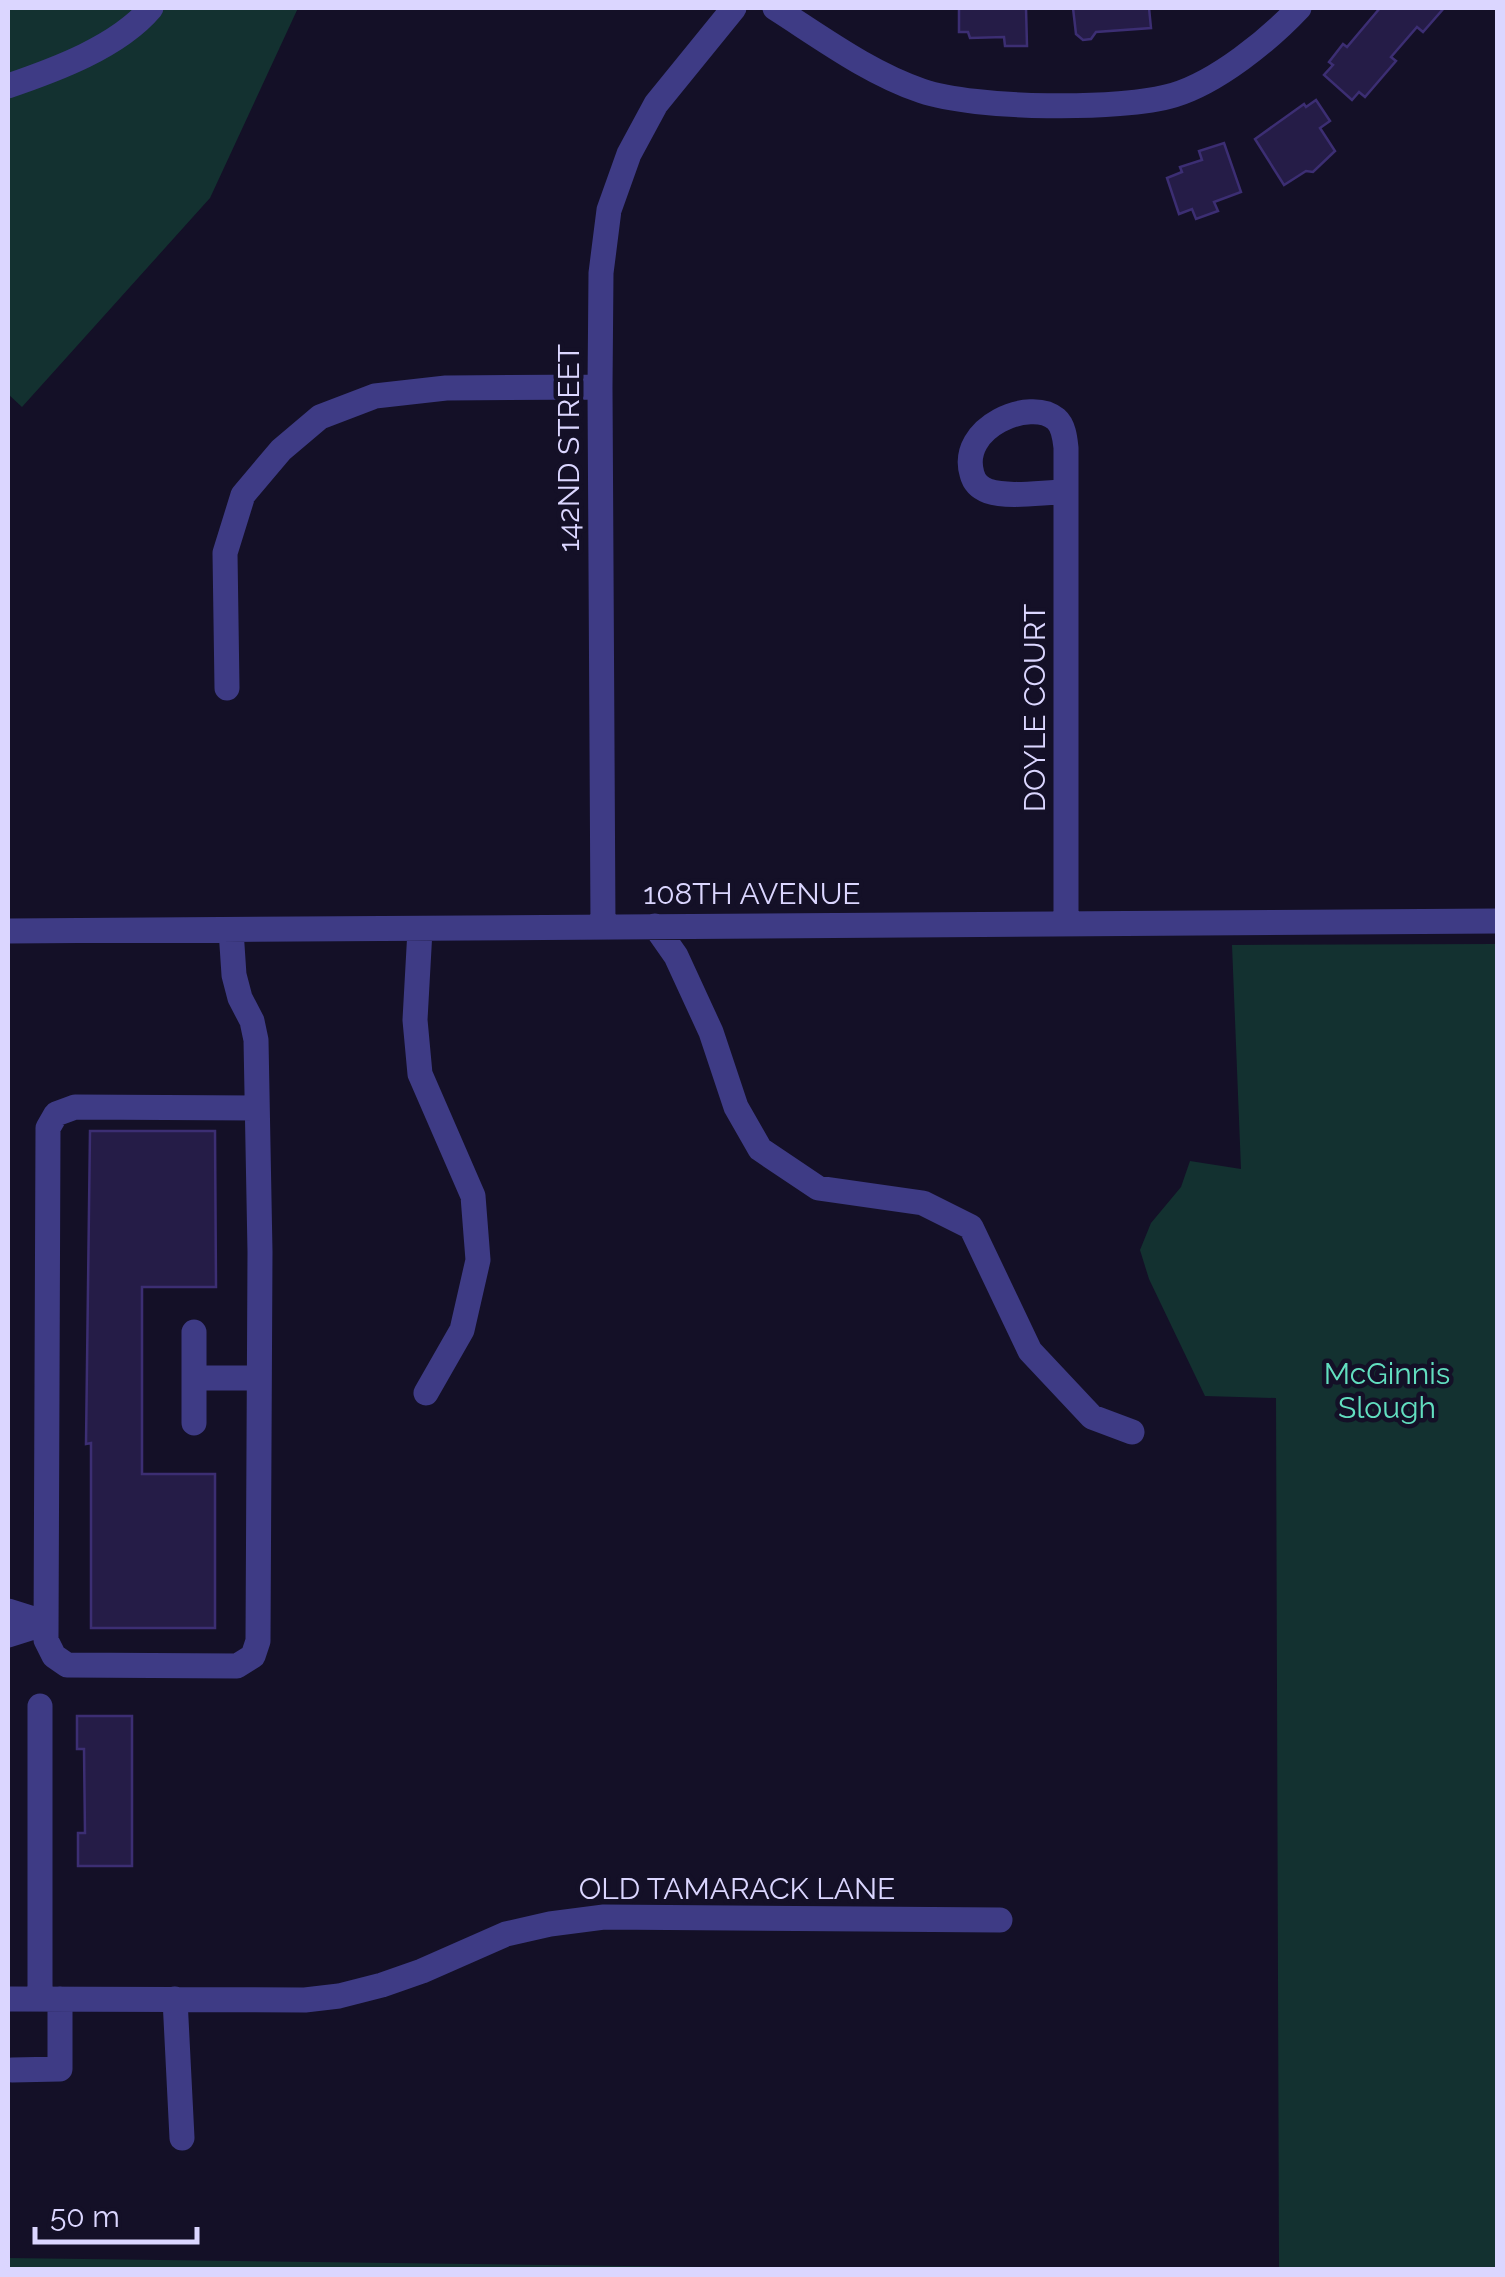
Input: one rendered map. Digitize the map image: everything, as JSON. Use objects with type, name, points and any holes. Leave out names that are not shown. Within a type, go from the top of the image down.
[{"type":"street","points":[[8,86],[62,68],[139,22],[151,8]]},
{"type":"street","name":"142ND STREET","points":[[604,926],[600,387],[601,273],[609,210],[629,154],[656,104],[734,8]]},
{"type":"street","points":[[776,8],[870,68],[924,92],[990,104],[1107,105],[1175,95],[1232,65],[1277,31],[1299,8]]},
{"type":"street","points":[[227,688],[225,553],[243,494],[281,450],[320,417],[375,396],[446,388],[600,387]]},
{"type":"street","name":"DOYLE COURT","points":[[1066,492],[1066,924]]},
{"type":"street","name":"108TH AVENUE","points":[[8,931],[1498,921]]},
{"type":"street","points":[[655,926],[676,956],[710,1032],[736,1107],[760,1149],[818,1188],[923,1204],[971,1227],[1030,1351],[1092,1417],[1132,1432]]},
{"type":"street","points":[[231,930],[237,987],[256,1040],[257,1108],[258,1378],[258,1641],[253,1656],[237,1666],[67,1665],[54,1656],[46,1640],[48,1128],[56,1114],[75,1107],[257,1108]]},
{"type":"street","points":[[420,930],[415,1020],[420,1074],[473,1196],[478,1260],[462,1330],[426,1393]]},
{"type":"street","points":[[194,1332],[194,1423]]},
{"type":"street","points":[[194,1378],[258,1378]]},
{"type":"street","points":[[8,1611],[46,1623]]},
{"type":"street","points":[[8,1636],[46,1623]]},
{"type":"street","points":[[12,2070],[60,2070],[50,1999],[40,1706]]},
{"type":"street","name":"OLD TAMARACK LANE","points":[[8,1998],[305,2000],[340,1996],[422,1971],[506,1934],[568,1920],[1000,1920]]},
{"type":"street","points":[[175,1999],[182,2138]]},
{"type":"green space","points":[[8,8],[298,8],[210,198],[22,407],[8,394]]},
{"type":"green space","name":"McGinnis Slough","points":[[1497,944],[1497,2269],[1279,2269],[1276,1398],[1205,1396],[1149,1279],[1140,1250],[1151,1223],[1181,1187],[1190,1161],[1241,1169],[1232,945]]},
{"type":"green space","points":[[8,2258],[859,2269],[8,2270]]},
{"type":"building","points":[[959,8],[1026,8],[1027,46],[1005,46],[1004,37],[970,38],[968,32],[959,32]]},
{"type":"building","points":[[1073,8],[1149,8],[1151,28],[1096,32],[1091,39],[1083,40],[1076,34]]},
{"type":"building","points":[[1380,8],[1444,8],[1423,32],[1417,27],[1391,57],[1396,61],[1365,97],[1359,92],[1352,100],[1324,75],[1343,44],[1347,47]]},
{"type":"building","points":[[1316,100],[1330,121],[1320,128],[1335,151],[1313,172],[1306,171],[1284,185],[1255,139],[1304,104],[1306,107]]},
{"type":"building","points":[[1224,143],[1241,192],[1214,202],[1218,211],[1196,219],[1192,209],[1179,214],[1167,178],[1182,172],[1180,167],[1202,160],[1199,151]]},
{"type":"building","points":[[90,1131],[215,1131],[216,1287],[142,1287],[142,1474],[215,1474],[215,1628],[91,1628],[91,1443],[86,1444]]},
{"type":"building","points":[[77,1716],[132,1716],[132,1866],[78,1866],[78,1833],[85,1833],[84,1749],[77,1749]]}]
